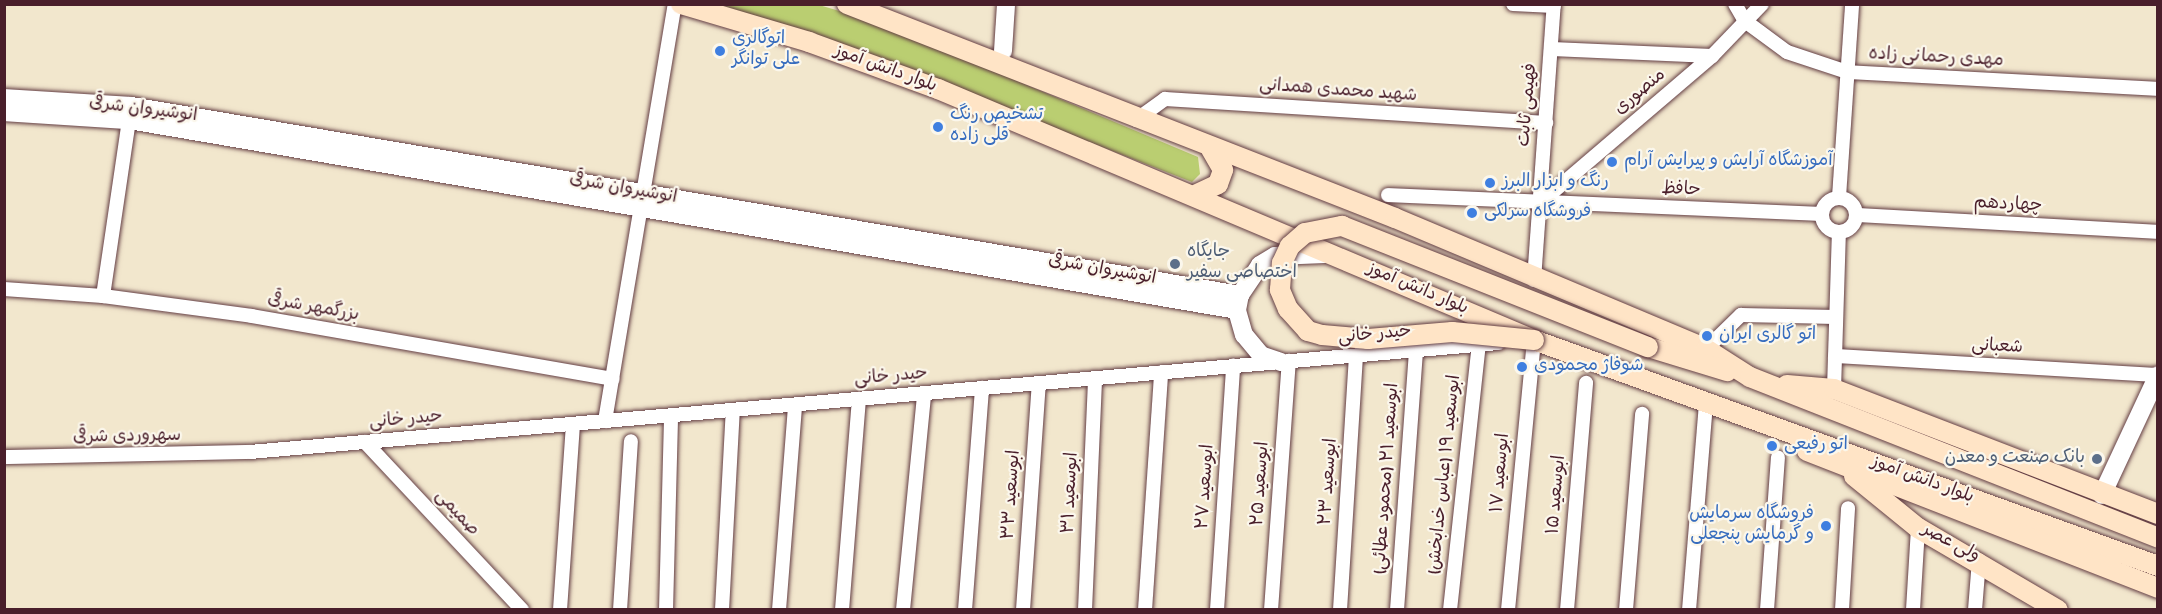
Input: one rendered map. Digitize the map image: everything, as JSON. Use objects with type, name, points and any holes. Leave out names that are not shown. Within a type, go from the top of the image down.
[{"type":"main road","name":"بلوار دانش آموز","points":[[681,4],[895,73],[1197,194],[1333,255],[1534,340],[2157,566]]},
{"type":"main road","name":"بلوار دانش آموز","points":[[855,6],[1136,120],[1395,218],[1534,280],[1706,349],[1759,380],[2157,538]]},
{"type":"main road","points":[[1197,194],[1218,184],[1223,170],[1211,149]]},
{"type":"main road","points":[[1534,340],[1452,332],[1368,339],[1322,335],[1308,331],[1288,309],[1280,290],[1282,263],[1290,246],[1305,233],[1342,226],[1648,347],[1759,380],[1834,390],[2102,495],[2157,514]]},
{"type":"main road","points":[[1760,422],[1773,435],[1848,470],[2157,588]]},
{"type":"main road","name":"ولی عصر","points":[[1848,470],[1878,501],[1918,528],[1979,560],[2050,606]]},
{"type":"street","points":[[605,421],[614,379],[675,4]]},
{"type":"street","points":[[1003,51],[1006,4]]},
{"type":"street","points":[[1513,4],[1554,5]]},
{"type":"street","name":"مهدی رحمانی زاده","points":[[1735,4],[1744,21],[1787,52],[1847,72],[2157,89]]},
{"type":"street","name":"منصوری","points":[[1540,203],[1712,56],[1762,4]]},
{"type":"street","points":[[1839,197],[1852,4]]},
{"type":"street","name":"فهیمی ثابت","points":[[1534,280],[1554,5]]},
{"type":"street","points":[[1552,50],[1712,56]]},
{"type":"street","name":"انوشیروان شرقی","points":[[4,98],[131,106],[642,201]]},
{"type":"street","name":"شهید محمدی همدانی","points":[[1136,120],[1165,99],[1546,123]]},
{"type":"street","name":"انوشیروان شرقی","points":[[4,112],[129,120],[642,201],[1238,302]]},
{"type":"street","points":[[103,296],[129,120]]},
{"type":"street","name":"حافظ","points":[[1388,195],[1821,214]]},
{"type":"street","points":[[1839,197],[1851,203],[1856,215],[1851,227],[1839,232],[1826,227],[1821,214],[1827,202],[1839,197]]},
{"type":"street","name":"چهاردهم","points":[[1856,215],[2157,232]]},
{"type":"street","points":[[1834,390],[1839,232]]},
{"type":"street","points":[[1285,362],[1252,347],[1238,302],[1260,265],[1275,256],[1333,255]]},
{"type":"street","name":"بزرگمهر شرقی","points":[[4,289],[103,296],[614,379]]},
{"type":"street","points":[[1706,349],[1741,315],[1836,317]]},
{"type":"street","name":"حیدر خانی","points":[[250,452],[1534,340]]},
{"type":"street","name":"ابوسعید ۱۷","points":[[1508,609],[1534,340]]},
{"type":"street","name":"ابوسعید ۱۹ (عباس خدابخش)","points":[[1450,609],[1479,345]]},
{"type":"street","name":"ابوسعید ۲۱ (محمود عطائی)","points":[[1397,609],[1416,351]]},
{"type":"street","name":"ابوسعید ۲۳","points":[[1340,609],[1356,356]]},
{"type":"street","name":"شعبانی","points":[[1835,356],[2157,375]]},
{"type":"street","name":"ابوسعید ۲۵","points":[[1270,609],[1285,362]]},
{"type":"street","name":"ابوسعید ۲۷","points":[[1217,609],[1233,366]]},
{"type":"street","points":[[1145,609],[1161,373]]},
{"type":"street","points":[[2102,495],[2157,375]]},
{"type":"street","name":"ابوسعید ۳۱","points":[[1084,609],[1095,379]]},
{"type":"street","name":"ابوسعید ۱۵","points":[[1567,609],[1586,383]]},
{"type":"street","name":"ابوسعید ۳۳","points":[[1023,609],[1039,384]]},
{"type":"street","points":[[965,609],[982,388]]},
{"type":"street","points":[[903,609],[924,394]]},
{"type":"street","points":[[842,609],[859,399]]},
{"type":"street","points":[[1689,609],[1706,403]]},
{"type":"street","points":[[779,609],[795,405]]},
{"type":"street","points":[[722,609],[733,410]]},
{"type":"street","points":[[1626,609],[1642,414]]},
{"type":"street","points":[[666,609],[671,416]]},
{"type":"street","points":[[560,609],[573,424]]},
{"type":"street","points":[[620,609],[631,441]]},
{"type":"street","name":"صمیمی","points":[[366,442],[522,609]]},
{"type":"street","name":"سهروردی شرقی","points":[[4,457],[250,452]]},
{"type":"street","points":[[1767,609],[1778,457]]},
{"type":"street","points":[[1842,609],[1848,508]]},
{"type":"street","points":[[1913,609],[1918,528]]},
{"type":"street","points":[[1975,609],[1979,560]]},
{"type":"green space","points":[[719,5],[819,5],[877,22],[1198,157],[1200,174],[1192,182],[809,33]]},
{"type":"place","name":"اتوگالری علی توانگر","points":[[720,51]]},
{"type":"place","name":"تشخیص رنگ قلی زاده","points":[[938,127]]},
{"type":"place","name":"آموزشگاه آرایش و پیرایش آرام","points":[[1612,162]]},
{"type":"place","name":"رنگ و ابزار البرز","points":[[1490,183]]},
{"type":"place","name":"فروشگاه سرلکی","points":[[1472,213]]},
{"type":"place","name":"جایگاه اختصاصی سفیر","points":[[1175,264]]},
{"type":"place","name":"اتو گالری ایران","points":[[1707,336]]},
{"type":"place","name":"شوفاژ محمودی","points":[[1522,367]]},
{"type":"place","name":"اتو رفیعی","points":[[1772,446]]},
{"type":"place","name":"بانک صنعت و معدن","points":[[2097,459]]},
{"type":"place","name":"فروشگاه سرمایش و گرمایش پنجعلی","points":[[1826,526]]}]
